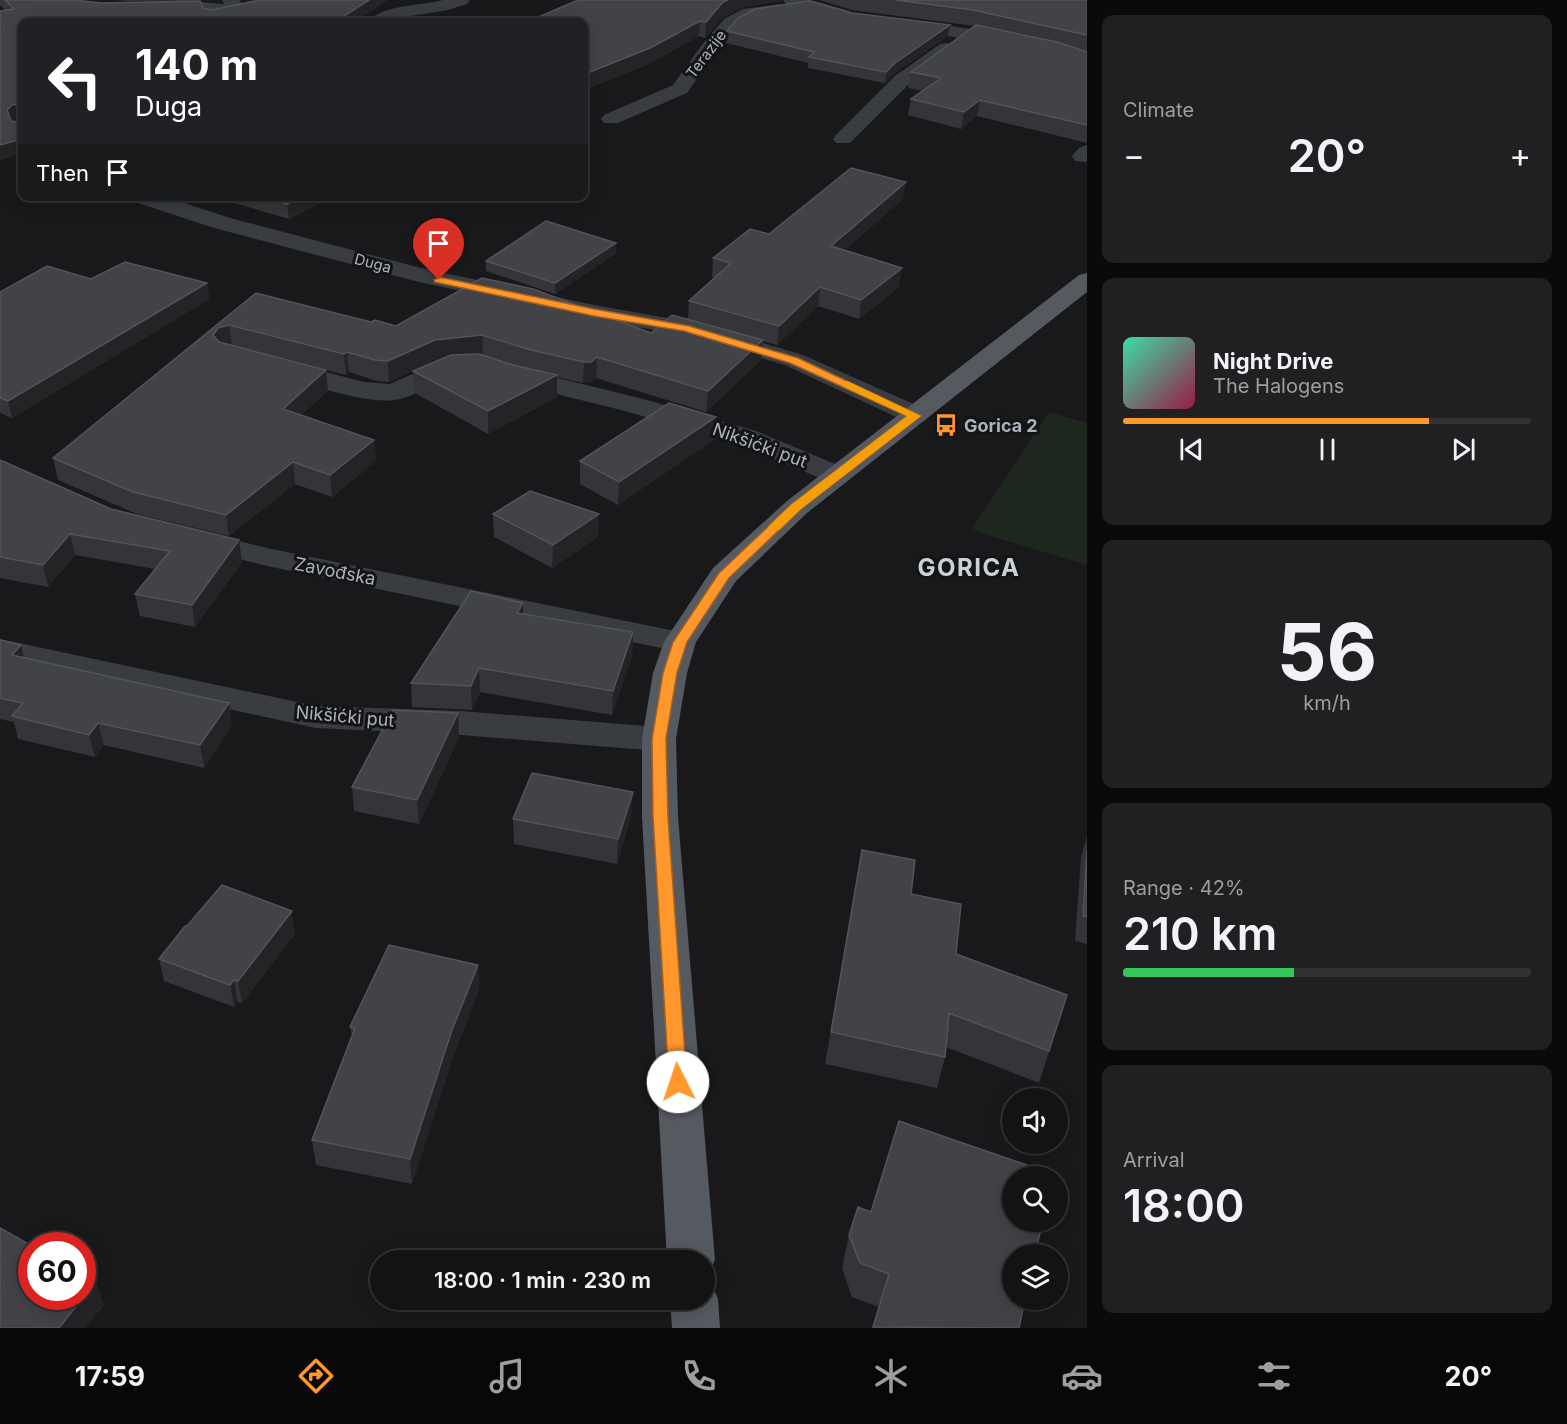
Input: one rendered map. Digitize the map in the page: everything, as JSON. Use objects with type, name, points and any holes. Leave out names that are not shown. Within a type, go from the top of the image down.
[{"type":"main road","name":"Nikšićki put","points":[[690,1250],[663,865],[659,739],[670,673],[680,642],[724,575],[797,507],[1087,280]]},
{"type":"main road","points":[[695,1310],[696,1328]]},
{"type":"street","points":[[387,18],[401,12],[442,6],[461,0]]},
{"type":"street","name":"Terazije","points":[[611,119],[680,89],[707,50],[730,24],[749,13],[800,3],[862,19]]},
{"type":"street","points":[[138,9],[177,5],[256,6]]},
{"type":"street","points":[[196,18],[207,17],[233,5]]},
{"type":"street","points":[[884,22],[970,32],[1059,51],[1087,60]]},
{"type":"street","points":[[843,140],[902,80],[970,32]]},
{"type":"street","name":"Duga","points":[[155,201],[222,223],[419,275],[594,312],[686,328],[794,360],[915,416]]},
{"type":"street","name":"Nikšićki put","points":[[264,363],[364,390],[394,392],[446,367],[487,367],[523,379],[634,405],[746,437],[837,476]]},
{"type":"street","name":"Zavođska","points":[[169,533],[267,557],[680,642]]},
{"type":"street","name":"Nikšićki put","points":[[0,649],[316,717],[461,723],[659,739]]},
{"type":"shaded area","points":[[1049,412],[1087,423],[1087,565],[971,530]]},
{"type":"building","points":[[5,0],[74,0],[101,3],[200,1],[203,8],[211,10],[260,0],[369,0],[341,18],[18,18],[18,104],[12,105],[7,110],[11,121],[18,122],[18,140],[0,145],[0,11],[14,9]]},
{"type":"building","points":[[578,0],[728,0],[723,2],[706,22],[700,21],[650,48],[588,72],[588,18],[536,18]]},
{"type":"building","points":[[896,0],[1087,0],[1087,35],[973,10]]},
{"type":"building","points":[[809,1],[852,13],[950,25],[895,63],[886,72],[809,57],[814,52],[727,31],[738,18],[755,9]]},
{"type":"building","points":[[976,25],[1057,42],[1087,52],[1087,125],[980,100],[964,112],[911,99],[941,78],[911,72]]},
{"type":"building","points":[[851,168],[906,182],[831,246],[902,268],[861,300],[820,287],[779,326],[689,301],[731,263],[713,258],[750,229],[769,234]]},
{"type":"building","points":[[277,201],[293,201],[287,204]]},
{"type":"building","points":[[546,221],[616,243],[555,283],[486,261]]},
{"type":"building","points":[[125,262],[207,283],[8,401],[0,398],[0,292],[47,266],[91,279]]},
{"type":"building","points":[[482,278],[533,289],[651,333],[672,315],[763,340],[708,391],[597,357],[591,362],[584,362],[531,350],[482,335],[435,340],[388,361],[375,360],[347,352],[344,354],[229,325],[218,328],[213,335],[219,342],[326,370],[283,409],[374,440],[330,475],[293,462],[226,515],[133,492],[53,458],[256,293],[371,322],[375,320],[396,326]]},
{"type":"building","points":[[479,354],[557,375],[488,411],[413,371],[451,355]]},
{"type":"building","points":[[669,403],[716,417],[619,482],[580,461]]},
{"type":"building","points":[[0,460],[111,509],[239,540],[192,605],[135,594],[170,551],[70,534],[43,565],[0,557]]},
{"type":"building","points":[[530,491],[599,514],[553,545],[493,514]]},
{"type":"building","points":[[471,591],[523,603],[517,613],[633,632],[613,691],[479,668],[471,686],[411,683]]},
{"type":"building","points":[[0,640],[21,645],[12,655],[229,703],[200,745],[98,723],[89,735],[12,716],[23,703],[0,698]]},
{"type":"building","points":[[393,710],[458,713],[417,800],[352,787]]},
{"type":"building","points":[[532,773],[633,792],[618,839],[513,819]]},
{"type":"building","points":[[862,850],[915,860],[911,894],[961,904],[956,954],[1067,995],[1049,1051],[949,1013],[945,1057],[831,1032]]},
{"type":"building","points":[[1087,850],[1087,917],[1083,916]]},
{"type":"building","points":[[222,885],[292,911],[238,981],[234,980],[230,985],[159,959]]},
{"type":"building","points":[[389,945],[478,965],[452,1030],[410,1159],[312,1140],[355,1028],[350,1027]]},
{"type":"building","points":[[899,1121],[1030,1166],[1002,1166],[1002,1232],[1040,1232],[1037,1244],[1002,1244],[1002,1310],[1023,1310],[1019,1328],[873,1327],[889,1274],[860,1263],[849,1235],[858,1207],[871,1212]]},
{"type":"building","points":[[0,1228],[18,1238],[18,1310],[73,1310],[59,1328],[0,1328]]},
{"type":"slow traffic","points":[[774,527],[915,416],[847,385]]},
{"type":"place","name":"Gorica 2","points":[[946,425]]},
{"type":"district","name":"GORICA","points":[[969,567]]},
{"type":"route","points":[[439,280],[499,294],[686,328],[794,360],[915,416],[797,507],[724,575],[680,642],[670,673],[659,739],[660,817],[678,1082]]}]
